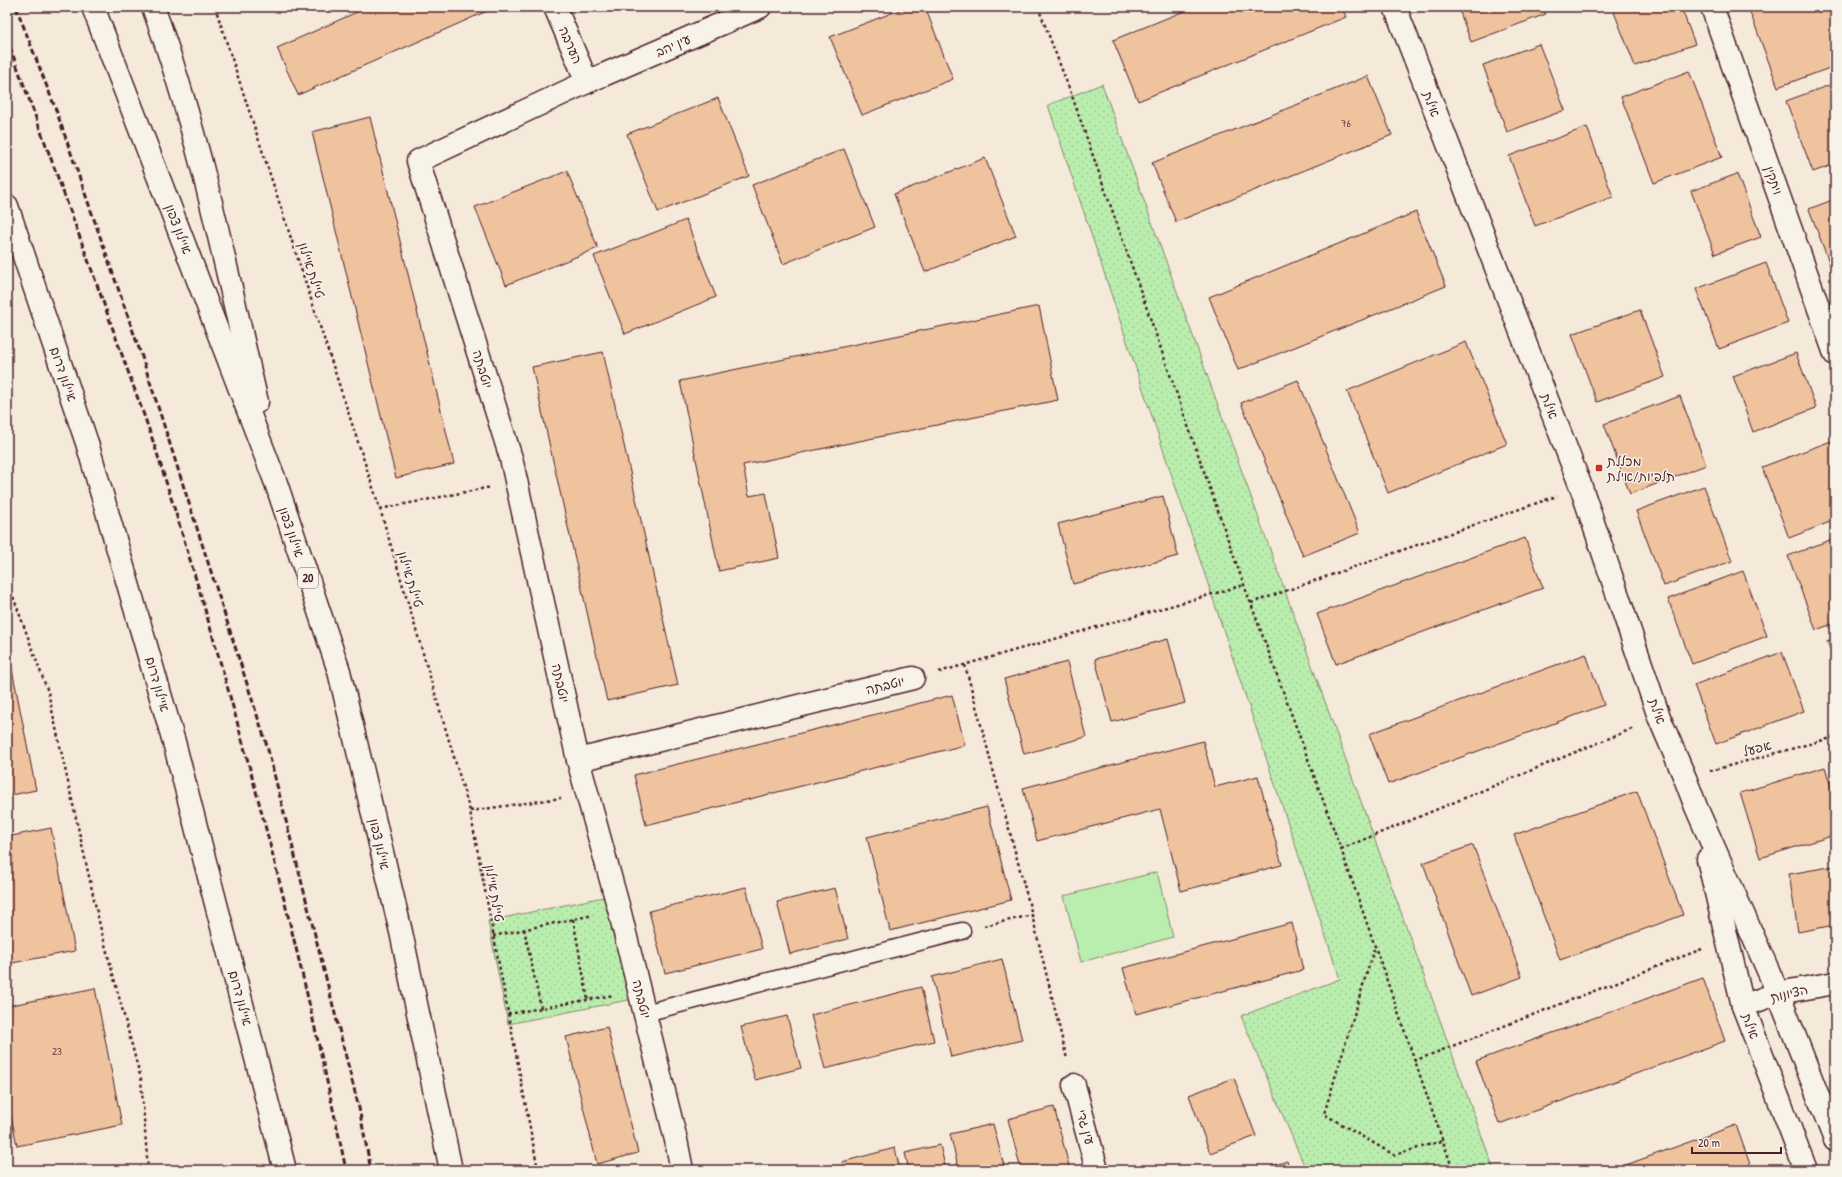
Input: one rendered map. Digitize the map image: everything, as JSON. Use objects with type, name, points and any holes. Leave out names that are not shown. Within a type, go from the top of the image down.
[{"type":"main road","name":"איילון צפון","points":[[93,7],[276,483],[339,671],[401,932],[451,1170]]},
{"type":"main road","points":[[153,7],[169,52],[212,209],[276,483]]},
{"type":"main road","name":"הערבה","points":[[555,7],[587,82]]},
{"type":"main road","name":"עין יהב","points":[[587,82],[760,7]]},
{"type":"main road","name":"אילת","points":[[1395,7],[1581,488],[1659,718],[1685,778],[1696,808],[1778,993],[1835,1140]]},
{"type":"main road","name":"ויתקין","points":[[1712,7],[1835,354]]},
{"type":"main road","name":"יוטבתה","points":[[587,82],[418,161],[511,458],[578,760],[640,991],[682,1170]]},
{"type":"main road","name":"איילון דרום","points":[[7,206],[87,443],[172,734],[285,1170]]},
{"type":"main road","name":"יוטבתה","points":[[578,760],[913,678]]},
{"type":"main road","name":"אילת","points":[[1696,808],[1743,1006],[1806,1170]]},
{"type":"main road","name":"הציונות","points":[[1743,1006],[1778,993],[1835,984]]},
{"type":"main road","name":"עין גדי","points":[[1074,1085],[1097,1170]]},
{"type":"lane","points":[[645,1013],[962,931]]},
{"type":"path","name":"טיילת איילון","points":[[215,7],[380,508],[470,811],[538,1170]]},
{"type":"path","points":[[1038,7],[1072,96],[1244,585],[1252,603],[1341,849],[1452,1170]]},
{"type":"path","points":[[380,508],[517,482]]},
{"type":"path","points":[[1252,603],[1581,488]]},
{"type":"path","points":[[7,580],[48,692],[100,926],[141,1080],[148,1170]]},
{"type":"path","points":[[913,678],[965,665],[1244,585]]},
{"type":"path","points":[[965,665],[1032,915],[1074,1085]]},
{"type":"path","points":[[1341,849],[1659,718]]},
{"type":"path","name":"אפעל","points":[[1685,778],[1835,737]]},
{"type":"path","points":[[470,811],[588,794]]},
{"type":"path","points":[[493,936],[619,909]]},
{"type":"path","points":[[962,931],[1032,915]]},
{"type":"path","points":[[573,919],[588,1000]]},
{"type":"path","points":[[524,929],[541,1008]]},
{"type":"path","points":[[1414,1061],[1727,939]]},
{"type":"path","points":[[1374,948],[1324,1114],[1394,1155],[1442,1141]]},
{"type":"path","points":[[508,1014],[640,991]]},
{"type":"green space","points":[[1102,84],[1494,1170],[1306,1170],[1241,1016],[1340,979],[1048,105]]},
{"type":"green space","points":[[1157,872],[1173,937],[1081,962],[1064,896]]},
{"type":"green space","points":[[613,895],[633,999],[508,1024],[488,921]]},
{"type":"building","points":[[368,7],[496,7],[298,95],[277,48]]},
{"type":"building","points":[[623,7],[640,7],[626,13]]},
{"type":"building","points":[[907,7],[925,7],[953,79],[862,115],[830,37]]},
{"type":"building","points":[[1194,7],[1342,7],[1346,17],[1138,101],[1113,40]]},
{"type":"building","points":[[1458,7],[1543,7],[1546,14],[1471,42]]},
{"type":"building","points":[[1612,7],[1681,7],[1695,44],[1635,66]]},
{"type":"building","points":[[1748,7],[1832,7],[1835,14],[1835,66],[1778,87]]},
{"type":"building","points":[[1539,44],[1565,110],[1507,132],[1483,65]]},
{"type":"building","points":[[1689,71],[1722,157],[1654,183],[1621,97]]},
{"type":"building","points":[[1368,76],[1392,135],[1176,222],[1152,163]]},
{"type":"building","points":[[1835,83],[1835,164],[1813,172],[1786,101]]},
{"type":"building","points":[[718,98],[749,176],[658,212],[627,134]]},
{"type":"building","points":[[370,117],[454,464],[396,478],[312,132]]},
{"type":"building","points":[[1587,127],[1613,197],[1535,226],[1509,156]]},
{"type":"building","points":[[844,149],[875,227],[783,264],[752,185]]},
{"type":"building","points":[[985,158],[1016,236],[925,272],[894,194]]},
{"type":"building","points":[[567,171],[598,248],[506,285],[475,207]]},
{"type":"building","points":[[1737,174],[1761,237],[1715,254],[1691,191]]},
{"type":"building","points":[[1835,199],[1835,278],[1809,209]]},
{"type":"building","points":[[1416,212],[1446,286],[1238,370],[1209,297]]},
{"type":"building","points":[[686,220],[716,297],[625,334],[594,256]]},
{"type":"building","points":[[1766,263],[1788,323],[1719,349],[1696,289]]},
{"type":"building","points":[[1039,306],[1058,400],[743,465],[749,496],[766,493],[779,558],[719,571],[680,381]]},
{"type":"building","points":[[1640,310],[1665,377],[1597,402],[1572,334]]},
{"type":"building","points":[[1466,342],[1507,444],[1388,493],[1347,391]]},
{"type":"building","points":[[603,352],[678,685],[607,701],[532,367]]},
{"type":"building","points":[[1796,353],[1816,408],[1753,432],[1733,376]]},
{"type":"building","points":[[1298,380],[1360,533],[1303,556],[1241,403]]},
{"type":"building","points":[[1680,396],[1706,465],[1630,494],[1604,424]]},
{"type":"building","points":[[1831,441],[1835,452],[1835,520],[1789,538],[1762,467]]},
{"type":"building","points":[[1704,486],[1732,561],[1664,586],[1636,511]]},
{"type":"building","points":[[1163,496],[1178,556],[1073,584],[1058,524]]},
{"type":"building","points":[[1525,538],[1543,588],[1336,664],[1317,614]]},
{"type":"building","points":[[1835,538],[1835,623],[1816,630],[1788,556]]},
{"type":"building","points":[[1743,571],[1767,636],[1692,664],[1668,599]]},
{"type":"building","points":[[1835,638],[1835,662],[1827,641]]},
{"type":"building","points":[[1168,639],[1185,703],[1112,722],[1095,659]]},
{"type":"building","points":[[1782,652],[1804,711],[1716,744],[1694,685]]},
{"type":"building","points":[[1586,654],[1604,705],[1388,784],[1369,734]]},
{"type":"building","points":[[1067,662],[1086,737],[1024,754],[1004,679]]},
{"type":"building","points":[[11,664],[36,790],[7,796],[7,665]]},
{"type":"building","points":[[952,695],[965,745],[646,825],[634,775]]},
{"type":"building","points":[[1203,741],[1215,787],[1258,776],[1282,865],[1181,891],[1160,809],[1037,841],[1023,788]]},
{"type":"building","points":[[1825,767],[1835,800],[1835,835],[1760,858],[1740,793]]},
{"type":"building","points":[[1637,791],[1683,915],[1560,960],[1514,835]]},
{"type":"building","points":[[987,807],[1011,900],[890,931],[867,837]]},
{"type":"building","points":[[51,828],[75,951],[7,964],[7,837]]},
{"type":"building","points":[[1473,845],[1522,977],[1471,996],[1423,863]]},
{"type":"building","points":[[1835,866],[1835,925],[1798,932],[1789,874]]},
{"type":"building","points":[[746,887],[762,949],[665,973],[649,911]]},
{"type":"building","points":[[835,888],[848,939],[790,954],[777,902]]},
{"type":"building","points":[[1292,923],[1303,970],[1136,1014],[1123,968]]},
{"type":"building","points":[[1002,959],[1022,1040],[951,1057],[932,977]]},
{"type":"building","points":[[1703,978],[1725,1041],[1499,1124],[1476,1061]]},
{"type":"building","points":[[921,987],[934,1041],[825,1069],[811,1015]]},
{"type":"building","points":[[95,988],[122,1125],[17,1146],[7,1095],[7,1006]]},
{"type":"building","points":[[787,1016],[801,1068],[755,1080],[741,1027]]},
{"type":"building","points":[[607,1027],[638,1153],[597,1164],[566,1037]]},
{"type":"building","points":[[1234,1078],[1256,1136],[1210,1153],[1189,1095]]},
{"type":"building","points":[[1054,1107],[1070,1170],[1021,1170],[1008,1119]]},
{"type":"building","points":[[993,1124],[1005,1170],[959,1170],[950,1134]]},
{"type":"building","points":[[1736,1125],[1752,1170],[1612,1170]]},
{"type":"building","points":[[940,1145],[946,1170],[909,1170],[905,1153]]},
{"type":"building","points":[[895,1148],[900,1170],[844,1170],[842,1162]]},
{"type":"building","points":[[1287,1161],[1291,1170],[1262,1170]]},
{"type":"building","points":[[824,1164],[825,1170],[801,1170]]},
{"type":"building","points":[[642,1167],[643,1170],[629,1170]]},
{"type":"railway","points":[[16,7],[56,110],[142,357],[267,746],[359,1108],[371,1170]]},
{"type":"railway","points":[[7,39],[147,425],[189,556],[215,643],[263,818],[307,993],[346,1170]]},
{"type":"place","name":"מכללת תלפיות/אילת","points":[[1599,468]]}]
